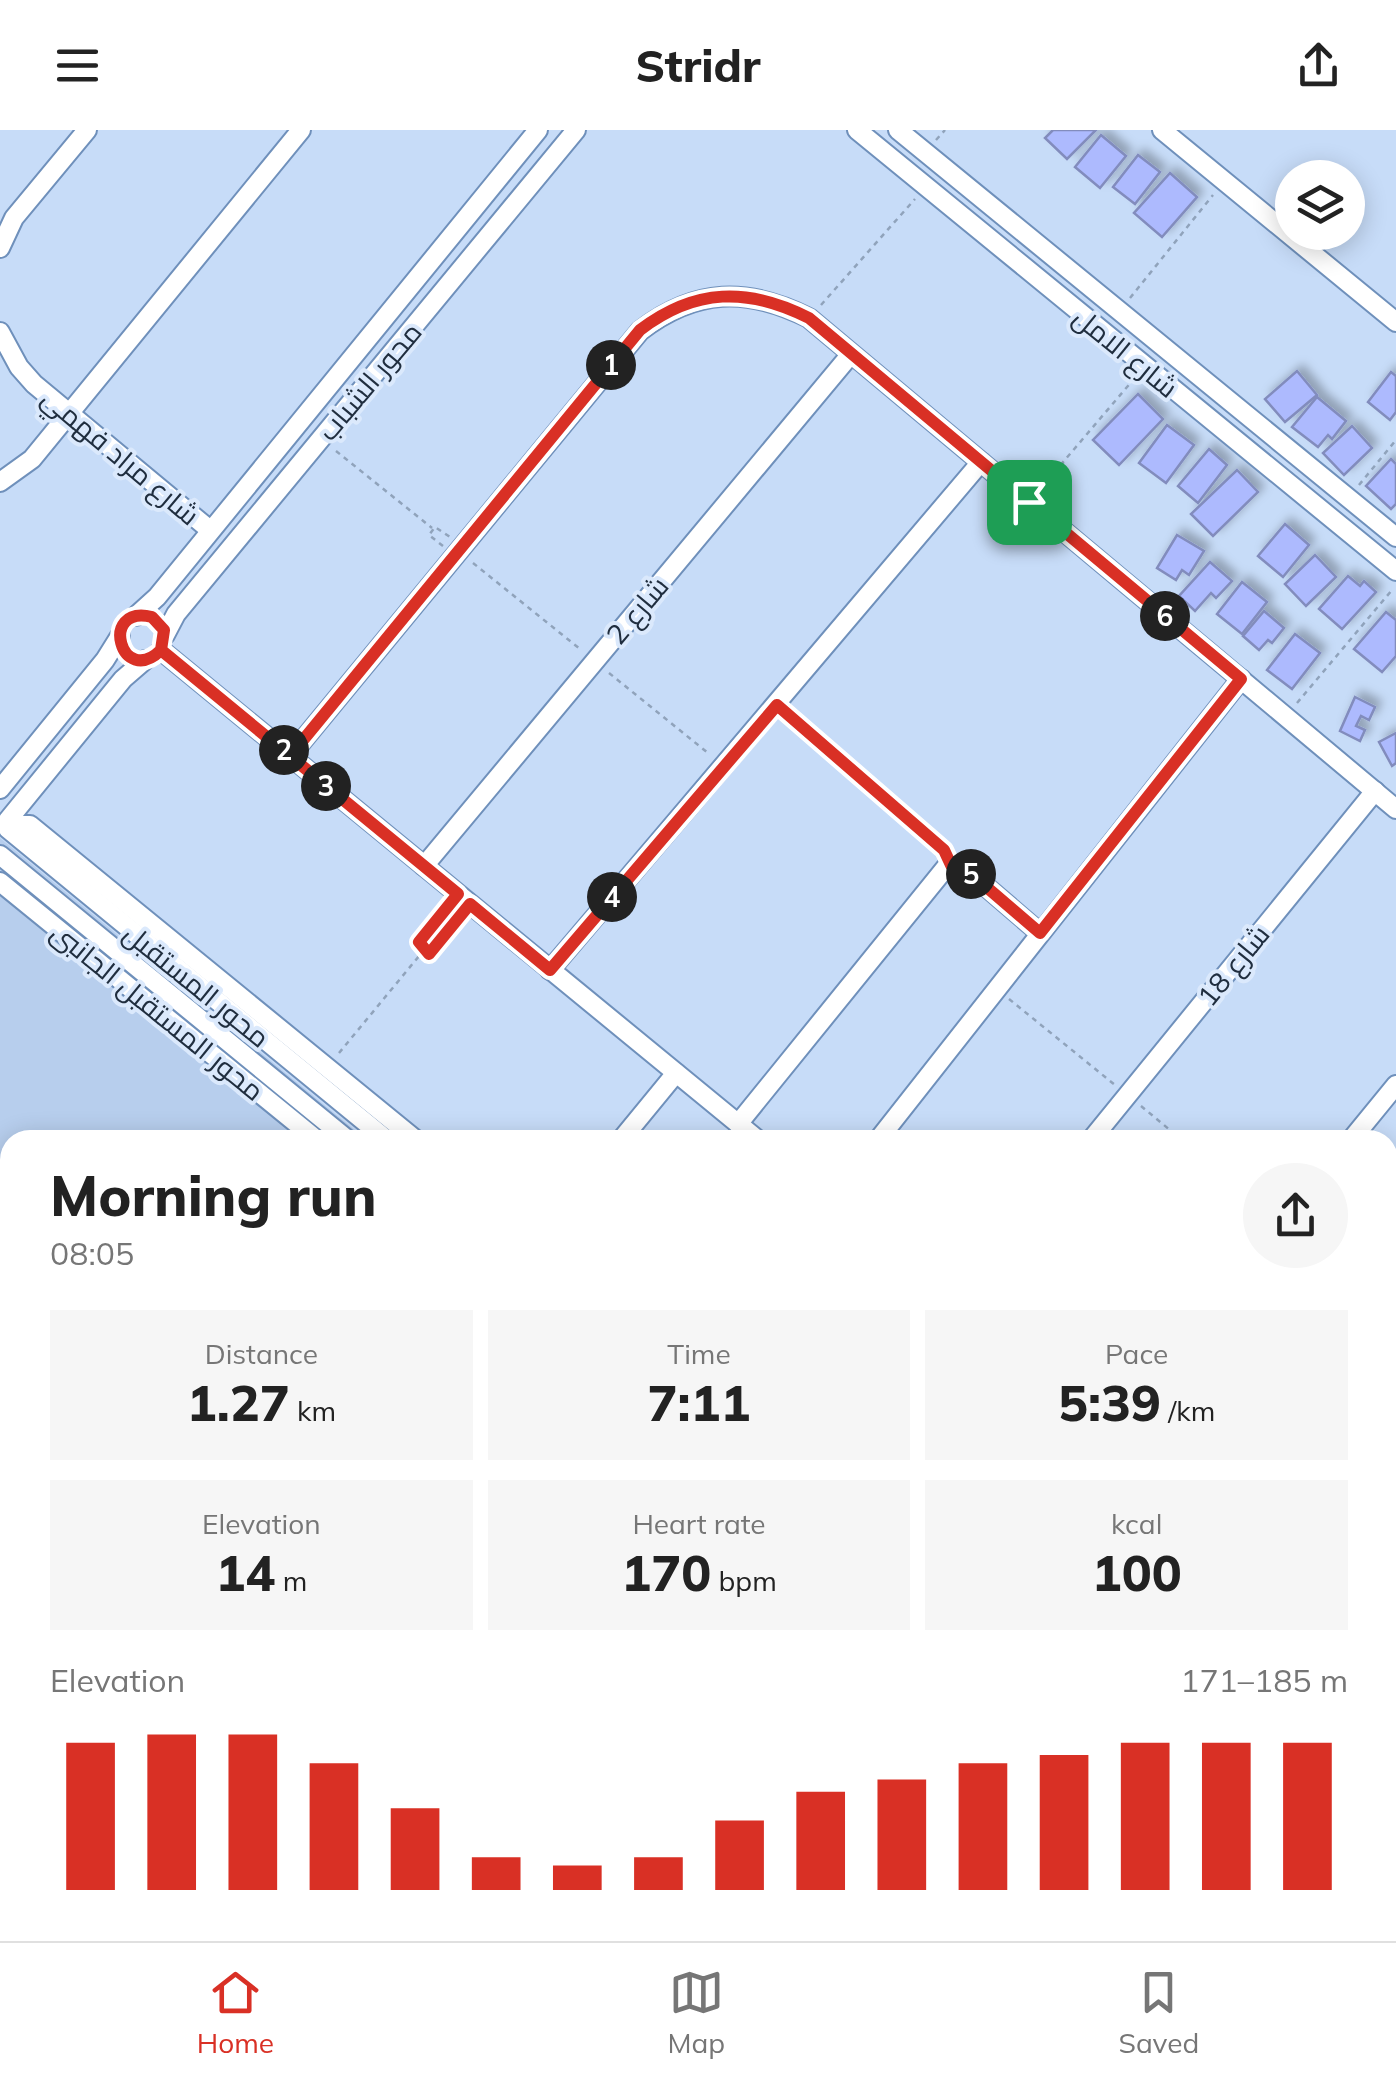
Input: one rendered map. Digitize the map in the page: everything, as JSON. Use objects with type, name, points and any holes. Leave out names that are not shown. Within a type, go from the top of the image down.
[{"type":"street","points":[[0,248],[14,218],[87,130]]},
{"type":"street","points":[[0,482],[32,459],[301,130]]},
{"type":"street","name":"محور الشباب","points":[[136,616],[158,597],[538,130]]},
{"type":"street","name":"محور الشباب","points":[[5,825],[123,679],[157,648],[176,614],[576,130]]},
{"type":"street","name":"شارع الامل","points":[[857,130],[1396,571]]},
{"type":"street","name":"شارع الامل","points":[[898,130],[1396,537]]},
{"type":"street","points":[[1162,130],[1396,322]]},
{"type":"street","points":[[290,756],[640,330],[677,307],[720,296],[765,300],[809,318],[1396,809]]},
{"type":"street","name":"شارع مراد فهمي","points":[[0,332],[19,367],[210,530]]},
{"type":"street","name":"شارع 2","points":[[424,866],[851,354]]},
{"type":"street","points":[[550,970],[981,462]]},
{"type":"street","points":[[0,789],[105,660],[126,621],[136,616],[152,617],[161,624],[157,648]]},
{"type":"street","points":[[120,636],[125,652],[134,659],[157,648]]},
{"type":"street","points":[[157,648],[746,1130]]},
{"type":"street","points":[[886,1130],[1241,679]]},
{"type":"street","name":"شارع 18","points":[[1098,1130],[1375,791]]},
{"type":"street","points":[[5,825],[30,825],[404,1130]]},
{"type":"street","name":"محور المستقبل","points":[[5,825],[375,1130]]},
{"type":"street","name":"محور المستقبل","points":[[0,856],[336,1130]]},
{"type":"street","points":[[738,1124],[951,865],[962,866],[1040,933]]},
{"type":"street","name":"محور المستقبل الجانبى","points":[[0,882],[305,1130]]},
{"type":"street","points":[[629,1130],[676,1073]]},
{"type":"street","points":[[1360,1130],[1396,1086]]},
{"type":"path","points":[[1120,311],[1224,181]]},
{"type":"path","points":[[809,318],[926,186]]},
{"type":"path","points":[[1029,502],[1144,368]]},
{"type":"path","points":[[321,439],[432,528]]},
{"type":"path","points":[[1349,498],[1396,440]]},
{"type":"path","points":[[1287,716],[1396,585]]},
{"type":"path","points":[[777,705],[944,850],[951,865]]},
{"type":"path","points":[[464,899],[431,953],[424,950],[419,942],[464,899]]},
{"type":"path","points":[[326,1067],[424,950]]},
{"type":"path","points":[[996,989],[1170,1130]]},
{"type":"shaded area","points":[[0,838],[355,1130],[0,1130]]},
{"type":"building","points":[[1053,130],[1096,130],[1067,159],[1045,138]]},
{"type":"building","points":[[1101,135],[1126,156],[1100,188],[1075,167]]},
{"type":"building","points":[[1138,155],[1160,172],[1135,204],[1113,187]]},
{"type":"building","points":[[1170,173],[1197,197],[1162,237],[1134,213]]},
{"type":"building","points":[[1297,371],[1317,395],[1285,422],[1265,399]]},
{"type":"building","points":[[1391,372],[1396,376],[1396,412],[1390,420],[1368,402]]},
{"type":"building","points":[[1138,394],[1163,419],[1119,465],[1093,440]]},
{"type":"building","points":[[1317,397],[1346,421],[1332,439],[1328,435],[1318,447],[1292,427]]},
{"type":"building","points":[[1167,425],[1194,445],[1166,483],[1139,463]]},
{"type":"building","points":[[1352,426],[1372,448],[1344,475],[1323,453]]},
{"type":"building","points":[[1209,449],[1227,465],[1198,503],[1178,486]]},
{"type":"building","points":[[1391,459],[1396,464],[1396,504],[1391,509],[1366,486]]},
{"type":"building","points":[[1237,470],[1258,492],[1213,536],[1191,514]]},
{"type":"building","points":[[1285,524],[1309,545],[1283,577],[1258,556]]},
{"type":"building","points":[[1177,535],[1204,551],[1189,575],[1182,570],[1176,580],[1157,568]]},
{"type":"building","points":[[1315,555],[1336,577],[1306,606],[1285,584]]},
{"type":"building","points":[[1210,562],[1232,581],[1216,598],[1211,593],[1195,611],[1179,596]]},
{"type":"building","points":[[1348,576],[1360,586],[1364,581],[1376,592],[1342,629],[1319,609]]},
{"type":"building","points":[[1242,582],[1267,602],[1242,634],[1217,614]]},
{"type":"building","points":[[1264,611],[1284,628],[1272,643],[1268,640],[1259,650],[1243,636]]},
{"type":"building","points":[[1386,612],[1396,620],[1396,656],[1382,672],[1354,649]]},
{"type":"building","points":[[1295,634],[1320,653],[1292,689],[1267,670]]},
{"type":"building","points":[[1355,697],[1375,707],[1369,720],[1361,716],[1356,726],[1365,730],[1360,741],[1340,731]]},
{"type":"building","points":[[1396,733],[1396,763],[1392,766],[1379,742]]},
{"type":"route","points":[[1029,502],[809,318],[765,300],[720,296],[677,307],[640,330],[456,555],[290,756],[161,650],[164,630],[152,617],[136,616],[126,621],[120,642],[129,656],[140,660],[152,658],[161,650],[458,894],[418,944],[429,954],[470,904],[550,970],[777,705],[944,850],[951,865],[962,866],[1040,933],[1241,679],[1029,502]]}]
